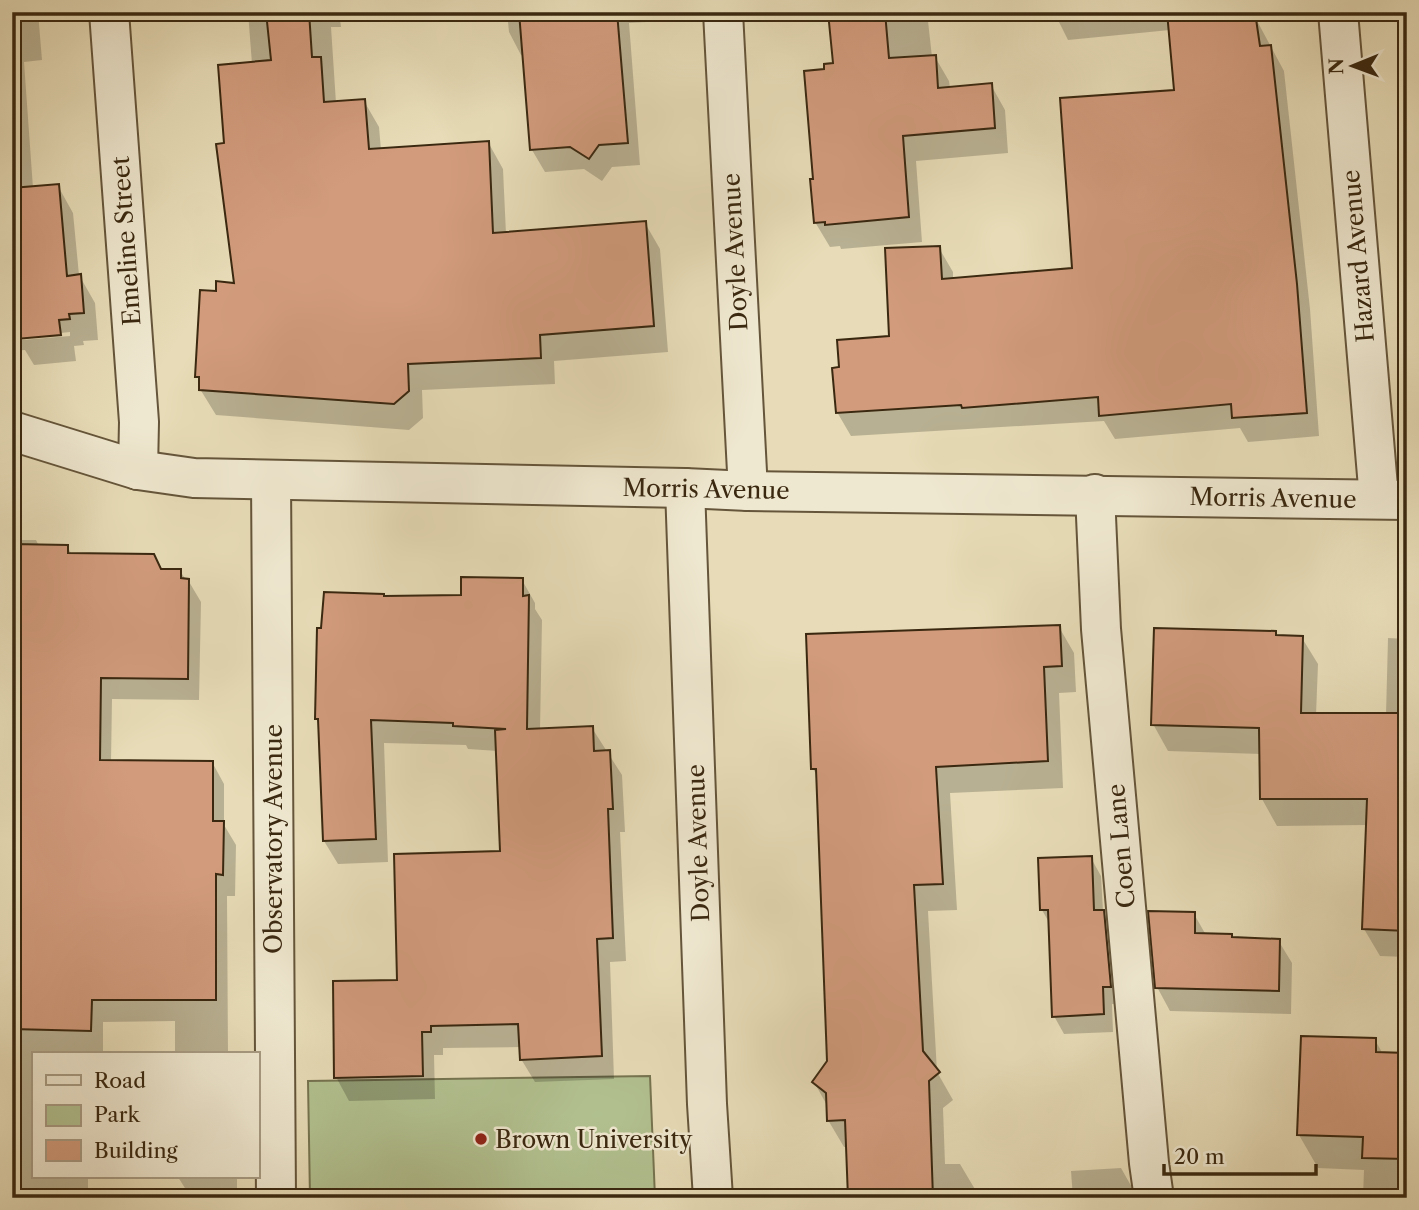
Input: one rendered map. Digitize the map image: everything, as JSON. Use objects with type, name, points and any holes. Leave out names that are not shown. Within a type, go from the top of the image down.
[{"type":"street","name":"Emeline Street","points":[[110,12],[139,422],[138,470]]},
{"type":"street","name":"Doyle Avenue","points":[[723,12],[748,491]]},
{"type":"street","name":"Hazard Avenue","points":[[1338,12],[1393,500]]},
{"type":"street","name":"Morris Avenue","points":[[12,430],[138,470],[194,478],[748,491],[1393,500]]},
{"type":"street","name":"Observatory Avenue","points":[[271,480],[276,1198]]},
{"type":"street","name":"Doyle Avenue","points":[[685,488],[707,1104],[713,1198]]},
{"type":"street","name":"Coen Lane","points":[[1095,494],[1101,629],[1154,1198]]},
{"type":"green space","name":"Brown University","points":[[650,1076],[655,1198],[310,1198],[308,1081]]},
{"type":"building","points":[[266,12],[309,12],[312,57],[321,57],[324,102],[365,99],[369,149],[489,141],[493,233],[646,221],[654,326],[540,335],[541,358],[408,364],[409,391],[394,404],[199,390],[199,377],[195,377],[200,290],[216,291],[216,281],[234,283],[216,144],[224,143],[218,65],[271,60]]},
{"type":"building","points":[[519,12],[617,12],[628,143],[599,145],[589,159],[570,147],[530,150]]},
{"type":"building","points":[[828,12],[885,12],[889,58],[936,55],[938,88],[992,83],[995,128],[903,136],[909,217],[825,225],[825,222],[814,223],[804,71],[824,69],[824,64],[833,63]]},
{"type":"building","points":[[1167,12],[1255,12],[1260,46],[1271,45],[1297,284],[1307,413],[1232,418],[1231,404],[1099,416],[1098,397],[962,408],[961,405],[836,413],[832,368],[839,367],[837,340],[889,336],[885,248],[940,246],[942,279],[1072,268],[1060,98],[1174,90]]},
{"type":"building","points":[[59,184],[67,276],[81,274],[84,313],[69,314],[70,319],[59,320],[61,335],[16,339],[15,323],[12,323],[12,188]]},
{"type":"building","points":[[12,544],[68,545],[68,553],[154,554],[161,569],[181,569],[181,578],[189,579],[188,679],[101,678],[100,760],[213,761],[213,821],[224,821],[223,875],[216,874],[216,1000],[92,1000],[91,1031],[12,1029]]},
{"type":"building","points":[[461,577],[523,578],[523,596],[529,595],[527,729],[593,726],[594,751],[610,750],[613,809],[608,809],[613,938],[597,939],[602,1056],[520,1060],[518,1024],[431,1026],[431,1032],[422,1032],[423,1076],[334,1078],[333,981],[397,980],[394,854],[500,851],[495,730],[506,729],[453,726],[453,723],[371,720],[376,839],[323,841],[318,719],[315,719],[317,628],[321,628],[324,592],[384,596],[461,595]]},
{"type":"building","points":[[1060,625],[1062,666],[1044,667],[1048,761],[936,767],[943,884],[914,885],[923,1051],[940,1072],[929,1081],[933,1198],[848,1198],[845,1120],[827,1121],[826,1093],[812,1082],[827,1061],[816,769],[811,769],[806,634]]},
{"type":"building","points":[[1154,628],[1276,631],[1276,635],[1303,636],[1301,713],[1407,713],[1407,931],[1362,929],[1367,799],[1260,799],[1259,728],[1151,725]]},
{"type":"building","points":[[1092,856],[1094,910],[1104,910],[1111,987],[1103,987],[1104,1014],[1052,1017],[1048,910],[1040,910],[1038,858]]},
{"type":"building","points":[[1148,911],[1195,912],[1195,933],[1280,939],[1279,991],[1155,988]]},
{"type":"building","points":[[1301,1036],[1376,1038],[1376,1052],[1407,1053],[1406,1159],[1362,1158],[1363,1137],[1297,1135]]},
{"type":"place","name":"Brown University","points":[[481,1139]]}]
